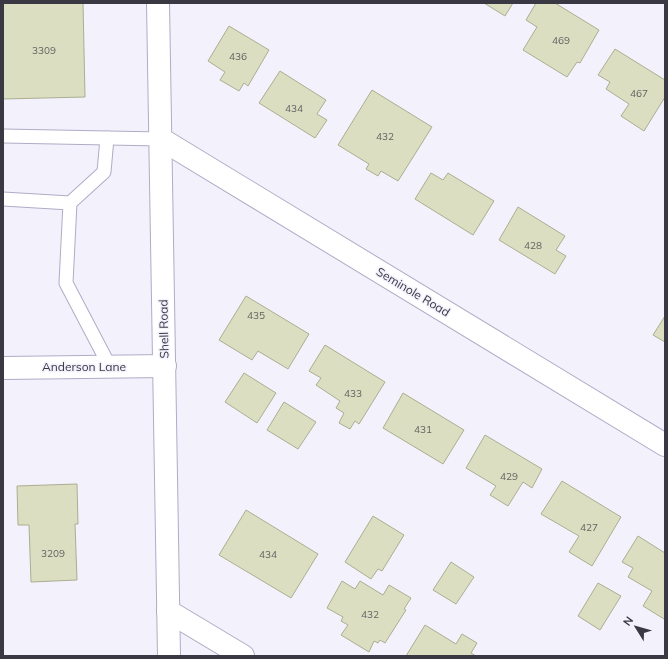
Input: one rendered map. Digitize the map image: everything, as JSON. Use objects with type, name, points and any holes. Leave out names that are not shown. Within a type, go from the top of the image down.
[{"type":"street","name":"Shell Road","points":[[158,3],[170,656]]},
{"type":"street","name":"Seminole Road","points":[[161,139],[665,446]]},
{"type":"street","name":"Anderson Lane","points":[[3,368],[165,366]]},
{"type":"street","points":[[168,611],[243,656]]},
{"type":"lane","points":[[3,136],[161,139]]},
{"type":"lane","points":[[107,138],[104,172],[70,203],[66,283],[110,367]]},
{"type":"lane","points":[[3,199],[70,203]]},
{"type":"building","points":[[3,3],[83,3],[85,97],[3,99]]},
{"type":"building","points":[[484,3],[513,3],[505,16]]},
{"type":"building","points":[[536,3],[555,3],[599,30],[580,63],[577,62],[567,77],[523,50],[537,27],[526,20]]},
{"type":"building","points":[[229,26],[269,50],[248,86],[244,83],[239,91],[220,80],[225,72],[208,61]]},
{"type":"building","points":[[615,49],[665,80],[665,97],[644,131],[621,116],[629,104],[606,89],[610,82],[598,75]]},
{"type":"building","points":[[280,71],[326,100],[317,114],[327,120],[315,138],[259,103]]},
{"type":"building","points":[[372,90],[432,127],[398,181],[381,171],[378,176],[366,169],[369,164],[338,145]]},
{"type":"building","points":[[431,173],[443,180],[448,173],[494,201],[473,235],[415,199]]},
{"type":"building","points":[[518,207],[565,236],[556,250],[566,256],[555,274],[499,240]]},
{"type":"building","points":[[246,296],[309,334],[288,369],[258,351],[252,360],[219,340]]},
{"type":"building","points":[[665,316],[665,342],[653,335]]},
{"type":"building","points":[[325,345],[385,382],[359,424],[355,421],[350,429],[339,423],[344,413],[336,408],[340,401],[316,385],[321,378],[309,371]]},
{"type":"building","points":[[244,373],[276,393],[257,423],[225,402]]},
{"type":"building","points":[[403,393],[464,430],[443,464],[383,428]]},
{"type":"building","points":[[284,402],[316,422],[298,449],[267,430]]},
{"type":"building","points":[[485,435],[542,469],[532,488],[523,482],[508,506],[490,495],[496,486],[466,468]]},
{"type":"building","points":[[562,481],[621,517],[592,566],[569,552],[579,536],[541,514]]},
{"type":"building","points":[[77,484],[78,524],[75,524],[77,580],[31,582],[29,525],[18,525],[17,486]]},
{"type":"building","points":[[246,510],[318,554],[291,598],[219,555]]},
{"type":"building","points":[[373,516],[404,535],[382,571],[378,569],[371,579],[345,562]]},
{"type":"building","points":[[638,536],[665,553],[664,619],[643,606],[652,591],[628,577],[633,568],[622,562]]},
{"type":"building","points":[[451,562],[474,577],[456,604],[433,590]]},
{"type":"building","points":[[342,581],[355,589],[360,581],[383,595],[389,585],[411,598],[404,609],[406,610],[385,643],[380,640],[378,643],[374,641],[369,652],[341,635],[348,625],[341,621],[343,617],[327,608]]},
{"type":"building","points":[[598,583],[621,596],[600,630],[578,616]]},
{"type":"building","points":[[425,625],[456,644],[462,634],[477,643],[471,653],[476,656],[406,656]]}]
